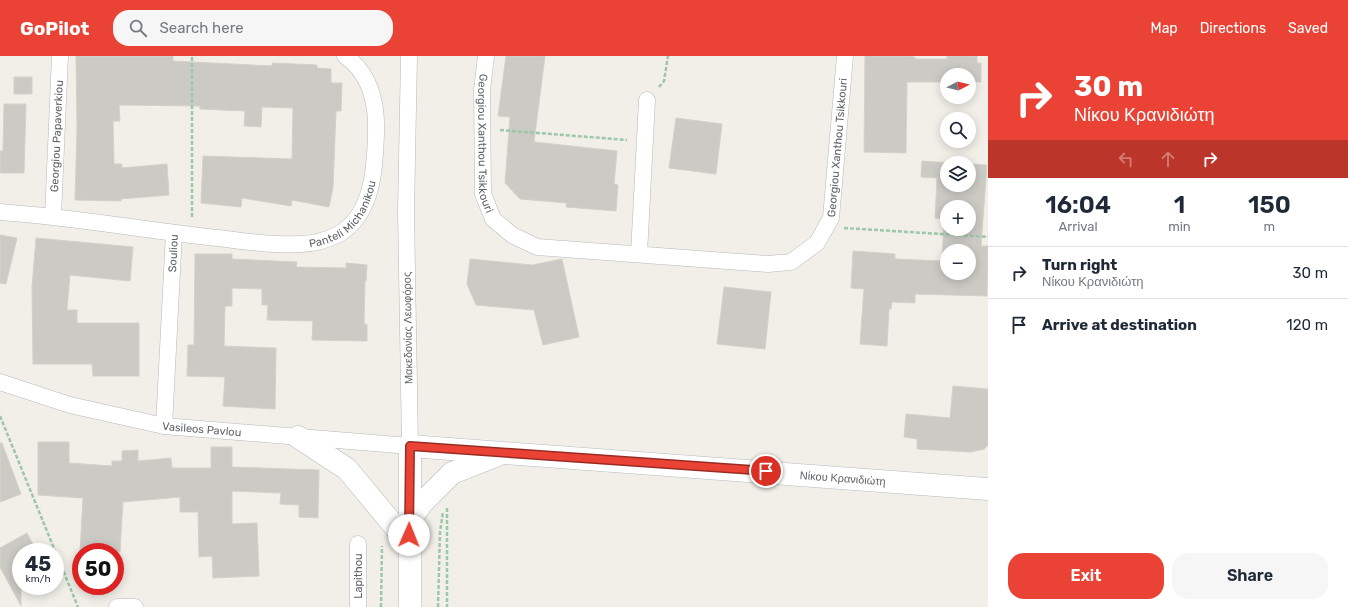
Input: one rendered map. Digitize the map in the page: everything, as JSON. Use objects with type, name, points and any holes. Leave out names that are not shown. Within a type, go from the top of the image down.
[{"type":"main road","points":[[298,437],[347,469],[396,528],[409,549]]},
{"type":"main road","name":"Νίκου Κρανιδιώτη","points":[[410,446],[988,489]]},
{"type":"main road","name":"Μακεδονίας Λεωφόρος","points":[[409,605],[410,446]]},
{"type":"main road","points":[[409,521],[422,503],[452,473],[505,452]]},
{"type":"street","name":"Georgiou Papaverkiou","points":[[53,216],[60,56]]},
{"type":"street","name":"Panteli Michanikou","points":[[174,233],[277,245],[303,244],[322,241],[339,233],[357,216],[370,192],[376,162],[376,112],[374,97],[368,82],[352,61],[345,56]]},
{"type":"street","name":"Μακεδονίας Λεωφόρος","points":[[409,56],[406,218],[410,446]]},
{"type":"street","name":"Georgiou Xanthou Tsikkouri","points":[[486,56],[482,90],[483,194],[493,219],[512,235],[537,247],[768,264],[791,262],[817,243],[831,218],[845,56]]},
{"type":"street","points":[[639,254],[647,100]]},
{"type":"street","name":"Souliou","points":[[0,212],[53,216],[174,233],[164,426]]},
{"type":"street","name":"Vasileos Pavlou","points":[[0,383],[70,405],[164,426],[410,446]]},
{"type":"street","name":"Lapithou","points":[[358,544],[358,607]]},
{"type":"street","points":[[117,607],[135,607]]},
{"type":"path","points":[[192,56],[192,235]]},
{"type":"path","points":[[647,100],[664,81],[668,56]]},
{"type":"path","points":[[482,129],[645,142]]},
{"type":"path","points":[[826,227],[988,237]]},
{"type":"path","points":[[0,416],[78,607]]},
{"type":"path","points":[[447,505],[447,607]]},
{"type":"path","points":[[438,607],[440,532]]},
{"type":"building","points":[[76,56],[173,56],[173,61],[272,66],[272,63],[317,65],[317,68],[331,69],[331,83],[342,83],[341,111],[336,111],[333,188],[329,207],[292,200],[291,206],[242,198],[241,207],[201,203],[203,156],[292,159],[293,108],[262,107],[261,127],[244,126],[245,111],[200,109],[200,106],[119,105],[120,121],[113,121],[114,164],[122,164],[122,168],[167,164],[169,195],[121,199],[121,201],[75,200],[77,128]]},
{"type":"building","points":[[506,56],[545,56],[534,142],[617,151],[614,184],[618,185],[616,211],[566,207],[567,203],[520,199],[505,183],[510,117],[498,116]]},
{"type":"building","points":[[865,56],[904,56],[915,57],[915,59],[947,59],[947,56],[977,56],[977,63],[981,63],[981,82],[976,82],[976,68],[940,68],[940,82],[907,82],[906,153],[864,152]]},
{"type":"building","points":[[14,77],[32,77],[32,94],[14,94]]},
{"type":"building","points":[[4,104],[26,104],[24,173],[0,173],[0,151],[3,151]]},
{"type":"building","points":[[676,118],[722,124],[716,174],[669,168]]},
{"type":"building","points":[[922,161],[940,162],[940,192],[976,192],[976,164],[987,165],[981,246],[988,246],[987,296],[915,294],[915,303],[892,302],[891,309],[889,309],[887,346],[860,344],[864,289],[851,288],[853,251],[895,254],[895,259],[940,261],[940,280],[976,280],[976,244],[943,244],[943,236],[976,236],[976,200],[940,200],[940,219],[935,218],[937,178],[921,177]]},
{"type":"building","points":[[0,235],[17,238],[6,284],[0,283]]},
{"type":"building","points":[[36,238],[133,247],[130,281],[70,275],[67,310],[77,310],[77,323],[139,323],[139,376],[93,376],[92,364],[33,364],[32,287]]},
{"type":"building","points":[[195,254],[232,254],[232,259],[297,262],[296,267],[346,268],[346,263],[367,265],[364,324],[367,324],[367,341],[312,340],[313,321],[267,320],[268,305],[262,305],[262,289],[232,288],[232,306],[225,306],[224,346],[276,348],[275,409],[223,406],[225,377],[187,376],[188,345],[194,345]]},
{"type":"building","points":[[470,259],[532,265],[562,259],[579,337],[543,345],[534,310],[476,305],[467,284]]},
{"type":"building","points":[[724,287],[771,292],[765,349],[717,344]]},
{"type":"building","points":[[953,386],[988,389],[988,445],[984,449],[971,452],[917,449],[917,439],[904,437],[906,414],[950,418]]},
{"type":"building","points":[[38,442],[69,442],[69,463],[112,466],[112,461],[122,461],[122,451],[138,450],[138,461],[171,458],[172,468],[211,468],[211,447],[232,447],[232,467],[319,470],[318,518],[299,517],[299,505],[280,504],[281,493],[232,491],[232,524],[257,523],[259,576],[213,578],[212,556],[199,557],[198,512],[180,512],[180,497],[123,502],[121,543],[80,543],[83,498],[38,495]]},
{"type":"building","points":[[0,443],[2,443],[21,494],[0,502]]},
{"type":"building","points":[[27,533],[32,543],[12,543],[12,589],[0,567],[0,548]]},
{"type":"building","points":[[15,595],[21,595],[21,606]]},
{"type":"route","points":[[409,535],[410,446],[766,471]]}]
